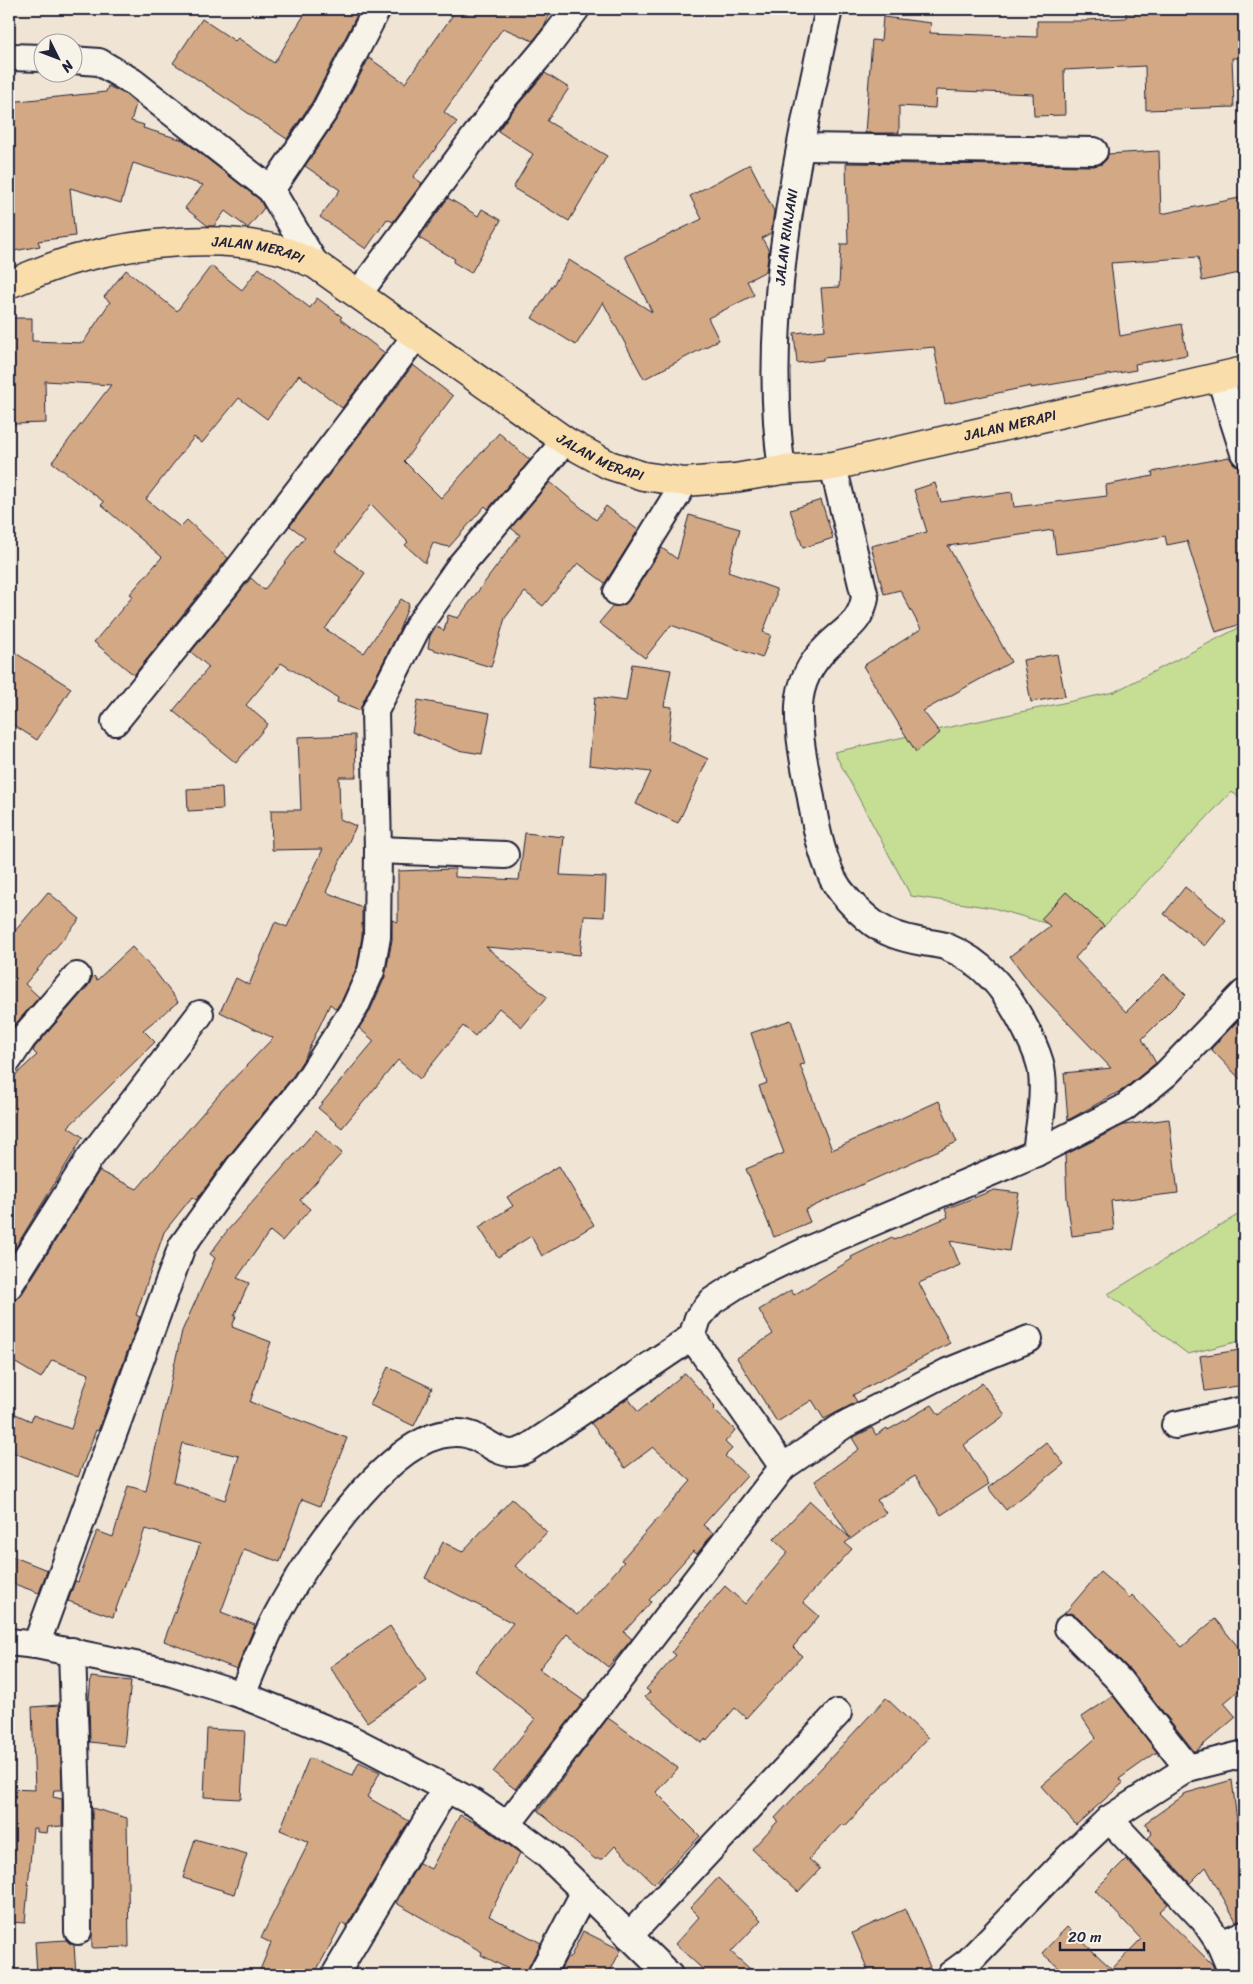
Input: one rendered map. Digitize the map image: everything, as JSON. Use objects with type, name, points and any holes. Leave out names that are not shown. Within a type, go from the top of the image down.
[{"type":"main road","name":"JALAN MERAPI","points":[[9,284],[80,258],[134,248],[189,242],[248,244],[281,250],[315,264],[359,293],[416,336],[565,441],[609,465],[643,476],[685,482],[735,478],[782,470],[833,466],[1232,375]]},
{"type":"street","points":[[271,190],[325,110],[377,9]]},
{"type":"street","points":[[359,293],[499,104],[547,48],[576,9]]},
{"type":"street","name":"JALAN RINJANI","points":[[782,470],[776,430],[776,343],[781,266],[801,147],[829,9]]},
{"type":"street","points":[[9,57],[32,58]]},
{"type":"street","points":[[82,61],[99,62],[134,82],[271,190],[315,264]]},
{"type":"street","points":[[801,147],[1094,151]]},
{"type":"street","points":[[115,722],[231,578],[416,336]]},
{"type":"street","points":[[1232,375],[1244,453]]},
{"type":"street","points":[[36,1645],[182,1246],[238,1168],[304,1085],[355,1007],[371,971],[377,937],[378,850],[375,711],[418,626],[460,566],[565,441]]},
{"type":"street","points":[[833,466],[865,597],[863,610],[852,625],[826,647],[813,663],[801,689],[800,730],[820,847],[834,880],[849,900],[868,919],[885,931],[903,938],[944,946],[967,957],[992,978],[1010,1002],[1030,1037],[1040,1064],[1042,1100],[1036,1153]]},
{"type":"street","points":[[616,592],[685,482]]},
{"type":"street","points":[[378,850],[505,855]]},
{"type":"street","points":[[9,1059],[23,1038],[77,976]]},
{"type":"street","points":[[242,1695],[277,1615],[309,1562],[348,1510],[380,1474],[421,1442],[440,1435],[456,1433],[475,1437],[504,1452],[511,1453],[526,1449],[692,1336],[698,1318],[712,1301],[743,1281],[821,1244],[1036,1153],[1124,1108],[1166,1074],[1244,993]]},
{"type":"street","points":[[9,1286],[89,1159],[200,1014]]},
{"type":"street","points":[[692,1336],[783,1467]]},
{"type":"street","points":[[507,1825],[783,1467],[844,1425],[947,1372],[1029,1339]]},
{"type":"street","points":[[1175,1425],[1244,1410]]},
{"type":"street","points":[[1068,1628],[1119,1680],[1188,1768]]},
{"type":"street","points":[[9,1642],[36,1645],[168,1672],[242,1695],[351,1739],[445,1790],[474,1803],[507,1825],[546,1854],[669,1975]]},
{"type":"street","points":[[72,1652],[77,1802],[78,1930]]},
{"type":"street","points":[[629,1936],[838,1713]]},
{"type":"street","points":[[950,1975],[969,1962],[1108,1819],[1188,1768],[1244,1754]]},
{"type":"street","points":[[335,1975],[445,1790]]},
{"type":"street","points":[[1108,1819],[1204,1920],[1220,1944],[1232,1975]]},
{"type":"street","points":[[541,1975],[584,1893]]},
{"type":"street","points":[[1220,1944],[1244,1934]]},
{"type":"green space","points":[[1244,625],[1244,799],[1231,792],[1094,937],[993,908],[911,896],[834,752],[1114,692]]},
{"type":"green space","points":[[1244,1211],[1244,1340],[1188,1354],[1108,1294]]},
{"type":"building","points":[[308,9],[360,9],[312,102],[287,139],[173,63],[202,19],[235,41],[238,38],[274,63]]},
{"type":"building","points":[[457,9],[552,9],[545,25],[533,41],[503,28],[444,112],[457,122],[413,177],[422,183],[393,222],[387,219],[366,249],[320,217],[340,190],[305,166],[338,117],[369,58],[405,83]]},
{"type":"building","points":[[1126,10],[1244,10],[1244,58],[1232,58],[1234,107],[1146,110],[1145,66],[1064,70],[1065,115],[1034,116],[1033,94],[936,90],[935,108],[899,106],[899,133],[865,133],[872,40],[881,41],[883,17],[931,23],[930,33],[1037,37],[1037,21],[1087,21],[1126,18]]},
{"type":"building","points":[[545,73],[569,88],[547,121],[607,156],[569,221],[513,188],[533,154],[498,131]]},
{"type":"building","points":[[108,86],[125,94],[136,104],[131,121],[144,125],[143,128],[183,140],[260,200],[264,208],[248,228],[225,211],[214,226],[208,226],[185,208],[203,185],[133,163],[121,203],[70,188],[75,236],[38,241],[40,246],[9,252],[9,102],[106,92]]},
{"type":"building","points":[[1159,151],[1161,214],[1244,197],[1244,272],[1202,281],[1198,257],[1111,263],[1120,336],[1181,324],[1187,355],[1135,364],[1136,370],[1031,388],[1031,386],[945,404],[934,347],[823,358],[823,360],[797,363],[794,333],[825,330],[821,288],[839,287],[841,244],[848,244],[846,163],[1094,166],[1102,164],[1107,159],[1108,154]]},
{"type":"building","points":[[750,164],[774,211],[771,233],[762,238],[769,251],[766,271],[747,281],[754,295],[708,318],[719,340],[644,379],[603,302],[576,345],[532,318],[569,260],[652,312],[625,256],[702,219],[690,196]]},
{"type":"building","points":[[448,198],[478,216],[482,209],[501,220],[471,273],[453,262],[455,259],[419,238]]},
{"type":"building","points":[[211,266],[242,290],[259,268],[310,308],[317,298],[342,317],[340,319],[385,353],[342,408],[299,375],[267,419],[239,398],[202,443],[194,437],[146,499],[180,527],[187,520],[228,558],[134,675],[94,642],[133,596],[130,594],[162,557],[101,505],[104,502],[52,462],[111,385],[45,381],[46,423],[14,424],[12,357],[9,357],[9,318],[32,318],[32,341],[83,343],[110,302],[104,297],[126,270],[177,311]]},
{"type":"building","points":[[413,365],[453,396],[404,461],[441,498],[499,433],[530,460],[488,509],[485,506],[449,547],[433,543],[425,563],[405,545],[408,542],[371,504],[335,551],[365,573],[325,629],[364,653],[401,599],[409,604],[398,633],[360,711],[337,702],[338,698],[281,663],[246,705],[268,724],[236,763],[173,711],[209,667],[191,652],[251,578],[264,590],[305,537],[290,526]]},
{"type":"building","points":[[1229,457],[1238,466],[1244,498],[1244,623],[1216,632],[1187,541],[1167,545],[1165,536],[1096,549],[1056,554],[1053,530],[948,546],[1011,662],[923,711],[940,733],[916,752],[863,666],[921,629],[900,590],[884,594],[871,546],[927,532],[914,490],[935,483],[941,502],[1012,492],[1014,507],[1107,496],[1106,485],[1153,476],[1152,472]]},
{"type":"building","points":[[550,482],[596,520],[606,506],[638,530],[605,583],[578,563],[543,606],[525,592],[505,618],[491,667],[428,648],[430,636],[436,626],[444,631],[448,615],[458,618],[520,535],[511,528]]},
{"type":"building","points":[[821,500],[833,538],[803,548],[790,510]]},
{"type":"building","points":[[689,515],[740,529],[728,572],[776,589],[776,598],[763,632],[771,635],[762,658],[671,625],[645,658],[599,623],[613,606],[624,605],[629,600],[662,548],[677,559]]},
{"type":"building","points":[[9,649],[71,688],[37,740],[9,722]]},
{"type":"building","points":[[1057,654],[1065,696],[1031,702],[1023,660]]},
{"type":"building","points":[[632,664],[671,670],[664,706],[672,707],[668,740],[708,759],[678,823],[636,804],[651,772],[589,765],[595,697],[626,701]]},
{"type":"building","points":[[418,700],[490,713],[482,754],[457,750],[412,732]]},
{"type":"building","points":[[355,735],[356,777],[339,777],[340,819],[356,826],[326,892],[362,907],[362,936],[357,967],[342,1000],[336,1009],[330,1004],[305,1057],[293,1076],[226,1159],[196,1200],[192,1197],[164,1232],[136,1315],[140,1317],[98,1431],[96,1430],[78,1477],[9,1451],[9,1411],[31,1421],[33,1415],[71,1429],[89,1374],[52,1360],[41,1378],[9,1359],[9,1301],[16,1299],[22,1294],[99,1171],[137,1189],[221,1092],[273,1038],[220,1012],[236,978],[249,985],[275,922],[287,927],[323,849],[272,850],[271,810],[301,810],[298,737]]},
{"type":"building","points":[[222,787],[223,809],[188,811],[187,789]]},
{"type":"building","points":[[525,833],[564,837],[560,875],[606,877],[604,917],[584,916],[580,955],[486,947],[547,997],[522,1027],[499,1008],[475,1036],[463,1026],[420,1079],[398,1060],[342,1128],[318,1108],[374,1041],[359,1028],[369,1013],[385,977],[392,940],[392,920],[398,922],[398,871],[455,869],[455,877],[519,880]]},
{"type":"building","points":[[1185,887],[1226,920],[1205,946],[1164,914]]},
{"type":"building","points":[[48,892],[80,919],[25,984],[39,997],[10,1030],[9,938]]},
{"type":"building","points":[[1066,892],[1104,926],[1075,958],[1126,1012],[1164,974],[1186,995],[1142,1039],[1156,1063],[1124,1089],[1068,1120],[1064,1073],[1111,1068],[1031,984],[1010,956],[1050,926],[1041,919]]},
{"type":"building","points":[[132,947],[154,970],[178,1002],[143,1030],[155,1042],[68,1127],[83,1137],[9,1258],[9,1081],[37,1055],[33,1051],[35,1047],[88,986],[92,978],[94,976],[97,980]]},
{"type":"building","points":[[1244,1014],[1244,1083],[1211,1049]]},
{"type":"building","points":[[791,1020],[805,1064],[800,1065],[832,1150],[939,1101],[957,1142],[805,1210],[810,1222],[774,1237],[746,1169],[784,1153],[759,1086],[767,1083],[751,1033]]},
{"type":"building","points":[[1169,1119],[1178,1193],[1111,1201],[1114,1230],[1072,1236],[1067,1198],[1065,1155],[1124,1125]]},
{"type":"building","points":[[316,1130],[342,1153],[300,1200],[310,1209],[282,1241],[270,1231],[237,1278],[249,1283],[234,1316],[236,1316],[232,1327],[271,1342],[250,1402],[347,1438],[320,1506],[302,1499],[280,1562],[244,1549],[221,1612],[255,1625],[237,1669],[164,1641],[200,1544],[145,1529],[113,1617],[68,1601],[75,1581],[78,1582],[97,1531],[113,1537],[128,1486],[146,1491],[182,1331],[215,1258],[210,1254],[227,1231]],"holes":[[[182,1443],[239,1456],[225,1500],[173,1482]]]},
{"type":"building","points":[[559,1166],[594,1225],[542,1256],[531,1236],[498,1257],[479,1227],[513,1206],[507,1197]]},
{"type":"building","points":[[994,1190],[1019,1193],[1009,1251],[950,1241],[960,1265],[919,1283],[950,1343],[853,1395],[857,1402],[824,1419],[812,1400],[777,1422],[737,1358],[773,1334],[759,1310],[791,1290],[794,1295],[852,1259],[851,1257],[892,1237],[894,1240],[948,1217],[945,1209]]},
{"type":"building","points":[[1240,1350],[1244,1385],[1205,1391],[1200,1356]]},
{"type":"building","points":[[388,1367],[432,1388],[414,1426],[370,1405]]},
{"type":"building","points":[[685,1373],[715,1407],[713,1409],[735,1430],[725,1442],[732,1449],[725,1456],[747,1476],[703,1525],[713,1533],[697,1554],[693,1551],[649,1600],[651,1602],[624,1632],[632,1639],[608,1667],[567,1634],[539,1669],[584,1701],[515,1789],[493,1772],[535,1719],[475,1671],[513,1623],[425,1578],[443,1542],[462,1552],[512,1499],[547,1532],[515,1566],[577,1615],[624,1562],[621,1560],[691,1481],[653,1447],[625,1468],[591,1423],[628,1398],[638,1412]]},
{"type":"building","points":[[982,1383],[1005,1415],[964,1445],[989,1484],[941,1515],[915,1476],[877,1500],[886,1513],[845,1543],[852,1549],[803,1602],[819,1616],[793,1647],[802,1656],[746,1718],[735,1708],[706,1741],[705,1739],[702,1743],[645,1697],[650,1692],[646,1689],[676,1655],[672,1652],[725,1586],[745,1604],[788,1552],[774,1539],[810,1501],[850,1538],[815,1481],[859,1449],[852,1438],[872,1428],[876,1435],[932,1405],[939,1415]]},
{"type":"building","points":[[1046,1442],[1064,1464],[1006,1510],[988,1488]]},
{"type":"building","points":[[9,1555],[47,1570],[39,1593],[9,1582]]},
{"type":"building","points":[[1100,1572],[1130,1598],[1132,1595],[1182,1647],[1215,1619],[1244,1654],[1244,1686],[1224,1703],[1236,1717],[1196,1751],[1194,1751],[1130,1670],[1079,1618],[1072,1613],[1064,1614]]},
{"type":"building","points":[[390,1626],[427,1681],[367,1722],[330,1667]]},
{"type":"building","points":[[91,1677],[131,1681],[124,1746],[90,1742],[89,1699]]},
{"type":"building","points":[[1113,1696],[1157,1752],[1119,1779],[1123,1783],[1076,1825],[1041,1786],[1096,1738],[1082,1717]]},
{"type":"building","points":[[886,1698],[928,1738],[845,1826],[842,1824],[809,1859],[820,1869],[798,1892],[752,1849],[778,1821],[775,1818]]},
{"type":"building","points":[[59,1705],[62,1790],[54,1790],[53,1797],[62,1799],[62,1826],[48,1827],[47,1833],[37,1832],[37,1828],[33,1828],[25,1923],[9,1922],[9,1789],[35,1790],[32,1707]]},
{"type":"building","points":[[608,1718],[678,1768],[656,1792],[700,1836],[654,1884],[615,1846],[603,1859],[595,1859],[538,1811]]},
{"type":"building","points":[[207,1729],[245,1731],[241,1799],[204,1797]]},
{"type":"building","points":[[309,1758],[353,1775],[359,1762],[380,1772],[367,1797],[409,1821],[347,1925],[342,1923],[314,1975],[258,1975],[271,1943],[261,1938],[309,1842],[280,1830]]},
{"type":"building","points":[[1232,1780],[1240,1846],[1244,1853],[1244,1919],[1236,1921],[1206,1867],[1190,1883],[1148,1838],[1152,1834],[1145,1823],[1183,1796],[1183,1794]]},
{"type":"building","points":[[92,1808],[127,1818],[129,1947],[92,1948]]},
{"type":"building","points":[[460,1815],[483,1827],[520,1853],[489,1916],[541,1943],[526,1975],[520,1975],[481,1955],[482,1952],[396,1903],[419,1863],[431,1869]]},
{"type":"building","points":[[195,1839],[247,1854],[234,1894],[183,1878]]},
{"type":"building","points":[[1126,1859],[1168,1904],[1159,1912],[1212,1964],[1217,1975],[1067,1975],[1042,1953],[1067,1927],[1112,1969],[1141,1939],[1095,1890]]},
{"type":"building","points":[[718,1878],[761,1920],[731,1952],[757,1975],[709,1975],[675,1944],[699,1917],[690,1908]]},
{"type":"building","points":[[905,1909],[930,1967],[911,1975],[870,1975],[852,1933]]},
{"type":"building","points":[[583,1931],[621,1950],[608,1975],[558,1975],[567,1957],[570,1958]]},
{"type":"building","points":[[66,1940],[74,1945],[76,1975],[37,1975],[35,1942]]}]
